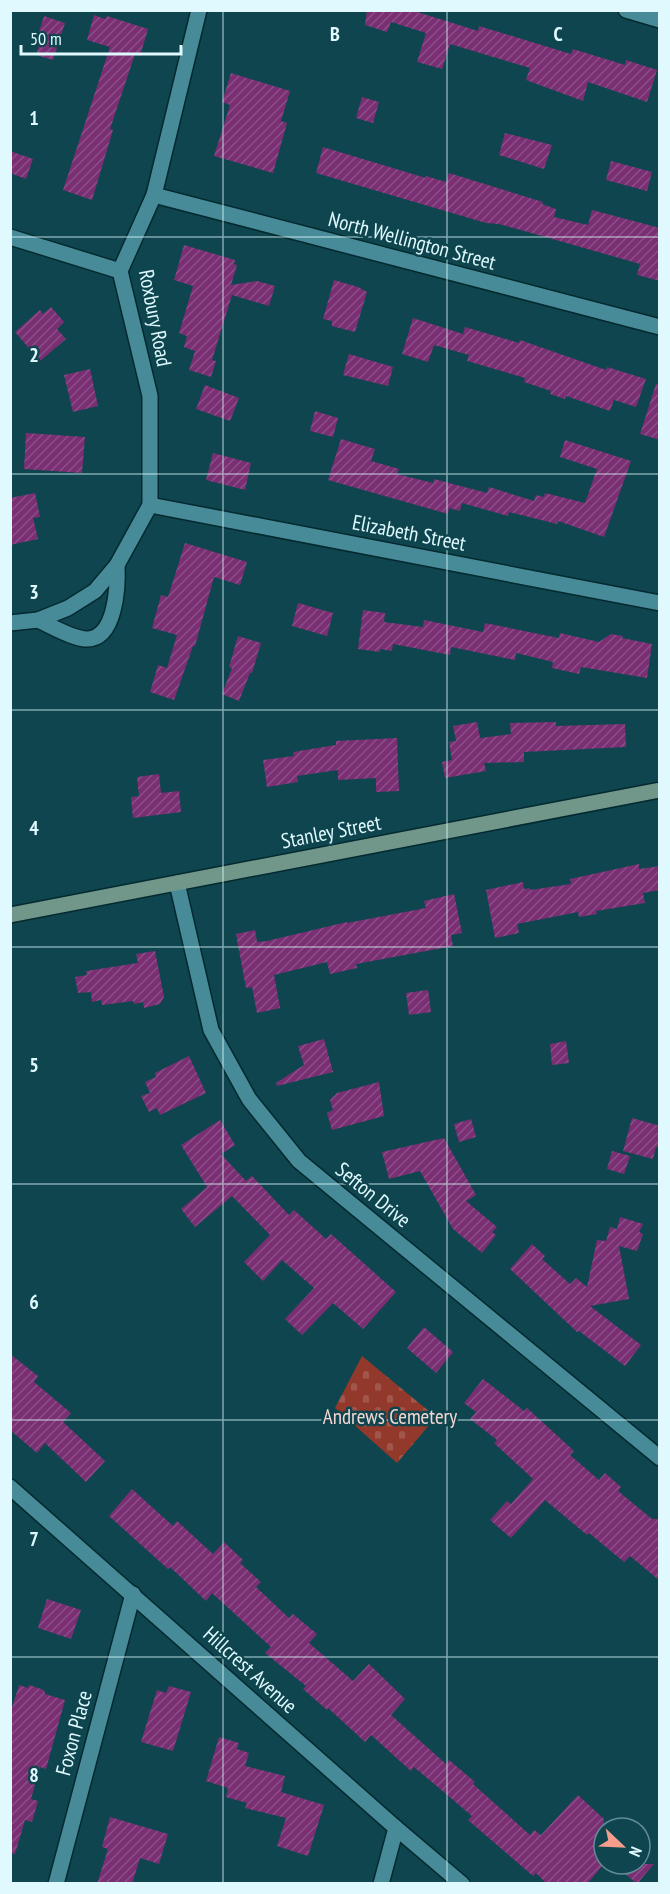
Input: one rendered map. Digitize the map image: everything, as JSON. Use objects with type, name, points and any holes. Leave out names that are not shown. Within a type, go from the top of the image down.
[{"type":"main road","name":"Stanley Street","points":[[10,915],[660,790]]},
{"type":"street","name":"Roxbury Road","points":[[10,623],[38,620],[68,608],[95,591],[117,565],[150,505],[150,396],[120,271],[154,195],[199,10]]},
{"type":"street","points":[[626,10],[660,20]]},
{"type":"street","name":"North Wellington Street","points":[[154,195],[660,327]]},
{"type":"street","points":[[10,237],[120,271]]},
{"type":"street","name":"Elizabeth Street","points":[[150,505],[660,603]]},
{"type":"street","name":"Roxbury Road","points":[[38,620],[86,639],[101,634],[112,614],[118,587],[117,565]]},
{"type":"street","name":"Sefton Drive","points":[[177,883],[211,1030],[249,1099],[299,1161],[660,1458]]},
{"type":"street","name":"Hillcrest Avenue","points":[[10,1487],[462,1884]]},
{"type":"street","name":"Foxon Place","points":[[56,1884],[133,1594]]},
{"type":"street","points":[[381,1884],[396,1828]]},
{"type":"green space","name":"Andrews Cemetery","points":[[362,1356],[436,1417],[397,1463],[335,1408]]},
{"type":"building","points":[[367,10],[411,10],[478,31],[479,26],[571,54],[573,49],[625,65],[626,60],[657,70],[647,102],[588,82],[583,101],[526,80],[530,68],[450,44],[442,69],[417,62],[426,33],[391,22],[387,32],[365,25]]},
{"type":"building","points":[[94,15],[105,19],[107,16],[148,29],[140,56],[135,54],[110,129],[113,130],[92,200],[63,190],[110,47],[87,40]]},
{"type":"building","points":[[44,16],[65,23],[53,60],[36,55],[43,33],[39,32]]},
{"type":"building","points":[[231,73],[290,91],[281,121],[287,123],[273,173],[214,156],[230,105],[222,102]]},
{"type":"building","points":[[362,97],[379,102],[373,123],[356,118]]},
{"type":"building","points":[[505,133],[552,145],[544,169],[499,155]]},
{"type":"building","points":[[323,147],[426,178],[426,176],[446,182],[449,173],[543,202],[542,204],[556,209],[554,217],[588,225],[592,210],[660,228],[660,281],[637,275],[640,264],[499,224],[486,223],[316,173]]},
{"type":"building","points":[[10,151],[33,159],[26,179],[10,173]]},
{"type":"building","points":[[611,161],[652,172],[647,191],[606,180]]},
{"type":"building","points":[[184,245],[235,260],[234,264],[237,265],[231,285],[257,281],[275,286],[269,306],[232,295],[212,360],[216,361],[211,377],[189,370],[195,351],[184,347],[187,336],[179,333],[193,286],[174,280]]},
{"type":"building","points":[[334,280],[367,292],[355,332],[332,326],[332,321],[323,319]]},
{"type":"building","points":[[51,307],[64,322],[57,329],[66,339],[40,361],[15,332],[40,310],[43,314]]},
{"type":"building","points":[[413,318],[463,334],[465,327],[519,343],[520,340],[606,370],[607,367],[646,379],[636,407],[614,400],[610,411],[566,396],[565,399],[550,394],[551,391],[524,382],[525,378],[467,361],[469,355],[434,345],[428,362],[402,354]]},
{"type":"building","points":[[349,354],[393,367],[388,386],[343,375]]},
{"type":"building","points":[[90,369],[98,406],[73,412],[64,375]]},
{"type":"building","points":[[656,384],[660,384],[660,440],[640,434]]},
{"type":"building","points":[[205,385],[239,398],[230,421],[196,409]]},
{"type":"building","points":[[315,411],[338,418],[333,437],[310,431]]},
{"type":"building","points":[[26,433],[85,437],[82,473],[24,469]]},
{"type":"building","points":[[341,439],[375,449],[371,461],[399,469],[397,474],[433,483],[434,479],[487,493],[489,487],[534,501],[536,495],[544,497],[545,493],[585,503],[597,469],[560,457],[565,440],[631,461],[604,537],[558,521],[557,524],[509,512],[508,516],[462,503],[460,511],[449,508],[448,514],[328,480]]},
{"type":"building","points":[[213,453],[251,463],[245,490],[206,480]]},
{"type":"building","points":[[35,493],[40,517],[33,518],[38,539],[10,545],[10,498]]},
{"type":"building","points":[[185,543],[247,562],[240,585],[214,577],[195,646],[193,646],[174,700],[150,692],[158,665],[167,668],[177,635],[152,628],[161,595],[168,597]]},
{"type":"building","points":[[298,603],[333,613],[327,636],[292,626]]},
{"type":"building","points":[[363,610],[385,613],[384,622],[423,627],[424,620],[483,632],[485,623],[559,638],[560,633],[599,642],[611,634],[623,636],[622,638],[652,644],[647,678],[581,667],[579,674],[552,668],[553,662],[516,653],[515,660],[451,647],[450,655],[393,644],[392,651],[358,649]]},
{"type":"building","points":[[238,636],[261,643],[252,673],[250,673],[239,701],[222,694],[232,668],[229,667]]},
{"type":"building","points":[[477,722],[480,738],[511,734],[510,723],[556,722],[556,726],[625,724],[626,747],[524,752],[524,762],[484,763],[486,771],[445,778],[442,762],[452,760],[449,742],[456,741],[453,726]]},
{"type":"building","points":[[397,738],[399,791],[376,792],[376,778],[338,780],[338,770],[297,776],[298,782],[267,787],[263,760],[294,756],[293,752],[336,745],[336,741]]},
{"type":"building","points":[[159,774],[161,793],[179,791],[181,812],[133,818],[131,797],[139,796],[137,777]]},
{"type":"building","points":[[639,864],[639,869],[660,866],[660,890],[643,893],[645,903],[596,911],[597,914],[579,917],[578,912],[517,924],[519,933],[495,938],[486,890],[523,882],[524,889],[530,888],[530,890],[571,884],[570,879]]},
{"type":"building","points":[[454,894],[462,933],[451,935],[453,946],[356,964],[357,968],[330,974],[327,962],[274,975],[280,1008],[257,1013],[252,987],[246,988],[236,934],[255,930],[257,942],[267,941],[347,922],[426,908],[424,901]]},
{"type":"building","points":[[155,951],[164,997],[160,1004],[144,1008],[143,1002],[134,1004],[133,1001],[102,1005],[101,1000],[92,1002],[91,992],[78,993],[75,977],[87,975],[86,971],[138,963],[136,954]]},
{"type":"building","points":[[428,990],[431,1012],[409,1015],[406,993]]},
{"type":"building","points":[[324,1039],[333,1072],[277,1086],[276,1083],[304,1065],[298,1046]]},
{"type":"building","points":[[566,1041],[569,1063],[552,1065],[550,1044]]},
{"type":"building","points":[[189,1056],[206,1093],[160,1115],[157,1108],[149,1112],[141,1096],[150,1093],[145,1082],[156,1077],[155,1073]]},
{"type":"building","points":[[379,1082],[384,1116],[332,1130],[327,1113],[333,1110],[330,1100],[337,1093]]},
{"type":"building","points":[[632,1118],[660,1126],[660,1148],[656,1147],[653,1159],[623,1151]]},
{"type":"building","points":[[471,1119],[476,1137],[459,1142],[454,1124]]},
{"type":"building","points":[[220,1120],[235,1145],[221,1154],[246,1181],[252,1176],[289,1215],[294,1210],[326,1239],[331,1234],[396,1292],[363,1329],[333,1303],[302,1335],[285,1319],[314,1288],[282,1260],[263,1281],[244,1262],[270,1235],[232,1196],[195,1227],[181,1209],[207,1187],[181,1145]]},
{"type":"building","points":[[444,1138],[476,1195],[466,1201],[497,1227],[492,1232],[496,1235],[482,1253],[453,1229],[420,1171],[389,1179],[382,1152]]},
{"type":"building","points":[[612,1151],[630,1156],[624,1174],[607,1169]]},
{"type":"building","points":[[620,1217],[643,1224],[639,1232],[643,1234],[637,1251],[619,1246],[629,1299],[590,1306],[641,1345],[625,1366],[579,1331],[577,1332],[510,1269],[532,1244],[545,1256],[542,1259],[570,1284],[576,1278],[587,1287],[597,1240],[606,1241],[610,1227],[617,1229]]},
{"type":"building","points":[[424,1327],[453,1352],[436,1373],[407,1348]]},
{"type":"building","points":[[10,1354],[38,1376],[34,1382],[71,1413],[63,1422],[105,1461],[86,1482],[45,1443],[37,1453],[10,1430]]},
{"type":"building","points":[[483,1379],[524,1411],[527,1408],[574,1451],[570,1455],[599,1480],[605,1473],[621,1487],[618,1491],[652,1519],[660,1519],[660,1581],[630,1556],[624,1562],[545,1500],[511,1538],[490,1520],[507,1501],[511,1504],[533,1479],[494,1443],[497,1440],[470,1419],[476,1412],[464,1403]]},
{"type":"building","points":[[132,1489],[173,1526],[177,1521],[213,1554],[224,1542],[243,1560],[240,1563],[261,1582],[256,1587],[289,1618],[293,1614],[317,1634],[309,1643],[353,1681],[369,1664],[405,1699],[391,1715],[446,1764],[449,1760],[475,1782],[473,1784],[530,1835],[534,1830],[541,1835],[578,1795],[601,1816],[592,1816],[594,1876],[587,1884],[547,1884],[536,1873],[533,1876],[468,1820],[472,1816],[414,1767],[411,1771],[371,1735],[365,1742],[328,1708],[327,1710],[303,1689],[306,1686],[265,1653],[271,1647],[212,1593],[206,1601],[170,1567],[168,1569],[109,1516]]},
{"type":"building","points":[[47,1599],[81,1610],[71,1639],[38,1628]]},
{"type":"building","points":[[19,1685],[28,1688],[29,1685],[44,1690],[45,1694],[65,1700],[46,1769],[40,1767],[31,1799],[38,1801],[32,1822],[25,1820],[15,1854],[10,1853],[10,1714]]},
{"type":"building","points":[[169,1686],[191,1692],[173,1751],[141,1742],[157,1690],[166,1693]]},
{"type":"building","points":[[219,1737],[239,1743],[237,1749],[249,1753],[245,1766],[285,1776],[281,1792],[324,1805],[308,1856],[277,1846],[286,1818],[245,1808],[247,1803],[226,1797],[228,1788],[206,1781]]},
{"type":"building","points":[[110,1817],[168,1834],[159,1864],[140,1858],[132,1884],[97,1884],[108,1849],[102,1847]]},
{"type":"building","points":[[628,1876],[644,1876],[637,1884]]}]
